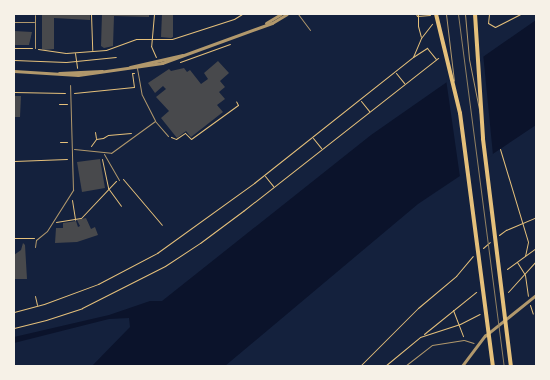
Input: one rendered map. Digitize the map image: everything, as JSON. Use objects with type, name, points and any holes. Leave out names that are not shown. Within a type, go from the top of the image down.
[{"type":"main road","points":[[436,14],[454,84],[493,366]]},
{"type":"main road","points":[[475,14],[482,125],[511,366]]},
{"type":"street","points":[[265,24],[281,14]]},
{"type":"street","points":[[130,67],[137,68],[178,59],[286,14]]},
{"type":"street","points":[[14,71],[58,73],[103,71],[185,55]]},
{"type":"street","points":[[462,366],[485,336],[536,295]]},
{"type":"lane","points":[[298,14],[310,30]]},
{"type":"lane","points":[[446,14],[454,84]]},
{"type":"lane","points":[[465,14],[469,59],[482,125]]},
{"type":"lane","points":[[35,15],[35,48]]},
{"type":"lane","points":[[14,22],[35,22]]},
{"type":"lane","points":[[137,68],[142,95],[155,121],[168,136]]},
{"type":"lane","points":[[35,247],[37,238],[53,222],[72,193],[73,149],[70,85]]},
{"type":"lane","points":[[73,149],[111,153],[155,121]]},
{"type":"lane","points":[[102,153],[119,180]]},
{"type":"lane","points":[[405,366],[432,345],[464,340],[474,343]]},
{"type":"path","points":[[91,14],[92,50]]},
{"type":"path","points":[[154,14],[151,46],[158,58]]},
{"type":"path","points":[[14,48],[75,52],[109,50],[136,39],[175,38],[242,14]]},
{"type":"path","points":[[489,14],[488,23],[495,27],[520,14]]},
{"type":"path","points":[[417,15],[421,38]]},
{"type":"path","points":[[413,57],[421,38],[430,25],[438,20]]},
{"type":"path","points":[[14,312],[38,306],[98,284],[142,262],[192,229],[264,175],[413,57],[427,48],[437,58],[200,243],[130,285],[82,308],[14,328]]},
{"type":"path","points":[[75,52],[78,70]]},
{"type":"path","points":[[14,60],[76,61],[116,57]]},
{"type":"path","points":[[396,72],[404,83]]},
{"type":"path","points":[[361,100],[369,111]]},
{"type":"path","points":[[168,136],[176,139],[185,133],[191,139],[238,105],[236,101]]},
{"type":"path","points":[[59,104],[71,103]]},
{"type":"path","points":[[88,151],[96,138],[95,132]]},
{"type":"path","points":[[96,138],[103,138],[108,134],[139,132]]},
{"type":"path","points":[[312,138],[322,148]]},
{"type":"path","points":[[60,142],[72,141]]},
{"type":"path","points":[[500,149],[528,242],[526,256]]},
{"type":"path","points":[[102,153],[108,188],[121,206]]},
{"type":"path","points":[[14,161],[73,159]]},
{"type":"path","points":[[264,175],[273,186]]},
{"type":"path","points":[[53,222],[81,218],[108,188],[122,177],[162,225]]},
{"type":"path","points":[[72,199],[74,220]]},
{"type":"path","points":[[498,236],[536,217]]},
{"type":"path","points":[[14,238],[37,238]]},
{"type":"path","points":[[483,248],[491,242]]},
{"type":"path","points":[[507,269],[536,248]]},
{"type":"path","points":[[360,366],[418,308],[456,276],[476,254]]},
{"type":"path","points":[[508,292],[536,261]]},
{"type":"path","points":[[517,262],[525,275],[528,296]]},
{"type":"path","points":[[385,366],[476,292]]},
{"type":"path","points":[[35,296],[38,306]]},
{"type":"path","points":[[530,305],[532,314]]},
{"type":"path","points":[[453,310],[460,324],[464,340]]},
{"type":"path","points":[[424,335],[460,324],[480,314]]},
{"type":"path","points":[[535,343],[536,350]]},
{"type":"water","points":[[536,20],[536,125],[418,204],[225,366],[92,366],[130,327],[129,318],[109,319],[14,343],[14,337],[109,315],[150,301],[162,301],[371,135]]},
{"type":"pier","points":[[483,53],[493,155],[460,177],[446,79]]},
{"type":"building","points":[[42,14],[90,14],[90,20],[54,18],[54,49],[44,50],[42,49]]},
{"type":"building","points":[[102,14],[149,14],[149,17],[114,16],[113,46],[104,48],[101,46]]},
{"type":"building","points":[[162,14],[173,14],[173,37],[171,38],[161,37]]},
{"type":"building","points":[[14,31],[32,32],[29,45],[14,45]]},
{"type":"building","points":[[218,61],[229,73],[220,81],[225,87],[219,92],[225,99],[217,105],[223,112],[191,137],[186,131],[177,138],[161,118],[169,111],[156,97],[166,89],[163,86],[155,93],[148,83],[169,69],[171,71],[184,68],[187,72],[190,70],[201,84],[208,79],[204,73]]},
{"type":"building","points":[[14,96],[21,96],[20,117],[14,117]]},
{"type":"building","points":[[100,159],[105,188],[82,192],[77,162]]},
{"type":"building","points":[[86,218],[91,229],[95,227],[98,235],[77,242],[55,243],[56,228],[63,228],[63,223],[76,221],[78,227],[80,226],[77,220]]},
{"type":"building","points":[[23,243],[25,245],[27,279],[14,279],[14,255],[21,250]]},
{"type":"tram line","points":[[458,14],[504,366]]}]
